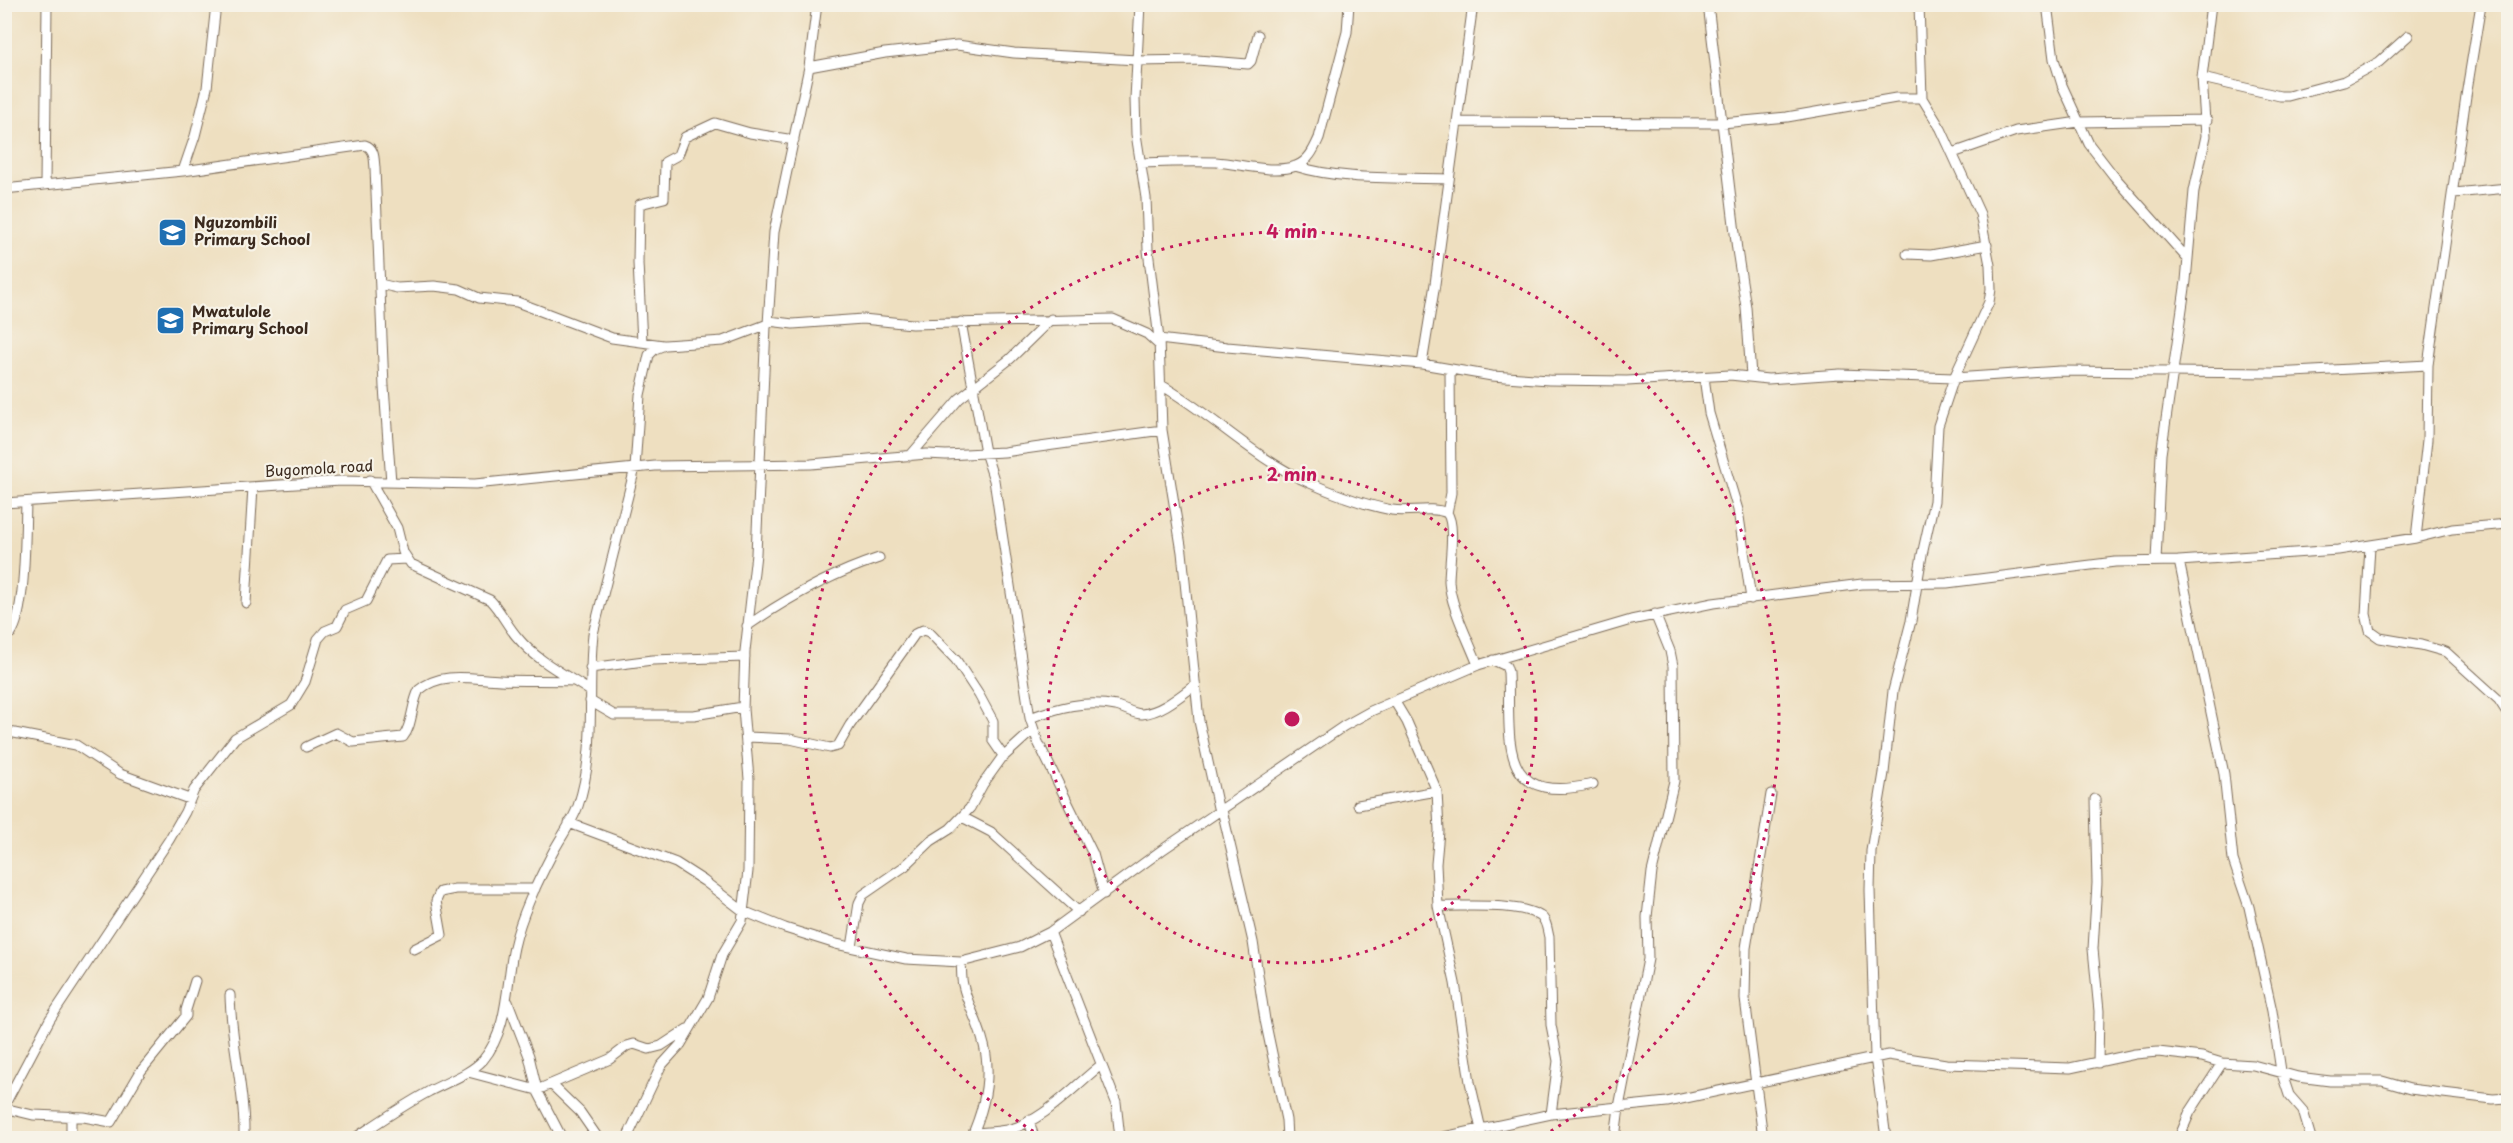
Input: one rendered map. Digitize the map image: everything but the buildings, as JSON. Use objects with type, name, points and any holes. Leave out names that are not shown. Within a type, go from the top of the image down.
[{"type":"street","points":[[45,184],[46,4]]},
{"type":"street","points":[[183,171],[195,136],[207,88],[216,4]]},
{"type":"street","points":[[627,1138],[661,1066],[681,1044],[711,991],[726,948],[739,929],[743,911],[748,871],[749,779],[743,707],[745,657],[756,554],[774,232],[809,67],[817,4]]},
{"type":"street","points":[[1140,4],[1135,99],[1136,134],[1159,342],[1162,430],[1182,552],[1199,721],[1253,942],[1265,1020],[1286,1120],[1287,1138]]},
{"type":"street","points":[[1295,166],[1312,154],[1319,138],[1347,32],[1349,4]]},
{"type":"street","points":[[1422,364],[1473,4]]},
{"type":"street","points":[[1707,4],[1746,308],[1751,376]]},
{"type":"street","points":[[1886,1138],[1875,1057],[1871,851],[1884,773],[1893,691],[1911,621],[1934,501],[1938,426],[1954,378],[1989,302],[1991,289],[1988,245],[1980,214],[1953,153],[1928,104],[1922,98],[1919,4]]},
{"type":"street","points":[[2047,4],[2054,59],[2062,85],[2089,144],[2113,175],[2186,256]]},
{"type":"street","points":[[2156,561],[2161,454],[2186,281],[2186,256],[2194,191],[2206,136],[2202,78],[2211,4]]},
{"type":"street","points":[[2416,538],[2427,440],[2428,365],[2481,4]]},
{"type":"street","points":[[809,67],[885,53],[957,45],[1014,53],[1248,64],[1251,61],[1258,35]]},
{"type":"street","points":[[2202,78],[2288,96],[2344,81],[2379,62],[2408,36]]},
{"type":"street","points":[[1458,122],[1722,123],[1787,117],[1896,98],[1922,98]]},
{"type":"street","points":[[1953,153],[2016,131],[2079,122],[2206,120]]},
{"type":"street","points":[[642,342],[638,262],[639,206],[664,198],[665,162],[678,155],[687,135],[713,123],[750,133],[794,140]]},
{"type":"street","points":[[4,189],[183,171],[368,146],[374,154],[375,168],[384,387],[391,482]]},
{"type":"street","points":[[1141,163],[1216,162],[1275,168],[1295,166],[1311,171],[1347,175],[1448,179]]},
{"type":"street","points":[[2454,193],[2508,188]]},
{"type":"street","points":[[1907,254],[1939,254],[1988,245]]},
{"type":"street","points":[[380,284],[397,288],[434,286],[456,288],[479,298],[517,302],[612,338],[665,345],[723,341],[768,324],[863,319],[912,324],[1113,319],[1148,334],[1159,342],[1422,364],[1492,376],[1549,380],[1627,381],[1751,376],[1775,379],[1840,374],[1954,378],[2060,370],[2273,373],[2428,365]]},
{"type":"street","points":[[910,456],[959,399],[1010,359],[1051,319]]},
{"type":"street","points":[[961,322],[985,452],[998,506],[1030,718],[1033,730],[1093,854],[1104,894]]},
{"type":"street","points":[[355,1138],[427,1092],[468,1072],[478,1064],[488,1051],[508,1002],[514,948],[521,921],[577,807],[585,777],[591,723],[590,668],[593,633],[635,468],[640,395],[647,359],[652,351],[665,345]]},
{"type":"street","points":[[1450,369],[1451,493],[1446,513],[1451,526],[1449,565],[1451,596],[1478,665]]},
{"type":"street","points":[[1704,377],[1709,413],[1738,510],[1751,599]]},
{"type":"street","points":[[1161,385],[1180,396],[1254,452],[1309,483],[1392,510],[1409,512],[1438,510],[1446,513]]},
{"type":"street","name":"Bugomola road","points":[[4,503],[370,480],[474,484],[635,468],[705,464],[811,464],[985,452],[1065,444],[1162,430]]},
{"type":"street","points":[[370,480],[397,528],[406,559],[415,566],[490,600],[518,638],[530,650],[574,681],[614,715],[694,715],[743,707]]},
{"type":"street","points":[[246,603],[253,487]]},
{"type":"street","points":[[4,635],[14,629],[20,599],[26,501]]},
{"type":"street","points":[[569,823],[676,863],[743,911],[785,928],[906,959],[961,962],[1020,947],[1050,932],[1162,850],[1344,726],[1371,711],[1395,702],[1443,678],[1478,665],[1655,614],[1862,584],[1947,583],[2115,562],[2179,561],[2370,546],[2452,529],[2508,524]]},
{"type":"street","points":[[2370,546],[2366,614],[2370,631],[2380,638],[2446,652],[2499,700],[2508,714]]},
{"type":"street","points":[[747,626],[811,586],[846,569],[879,558]]},
{"type":"street","points":[[195,981],[186,1016],[141,1071],[112,1121],[107,1123],[71,1116],[33,1115],[4,1107],[50,1019],[169,840],[185,812],[189,799],[218,759],[236,738],[291,705],[305,682],[318,639],[325,631],[337,626],[345,610],[366,601],[387,560],[406,559]]},
{"type":"street","points":[[2179,561],[2224,774],[2233,860],[2249,907],[2274,1018],[2281,1071],[2289,1095],[2303,1111],[2312,1138]]},
{"type":"street","points":[[1615,1138],[1648,959],[1647,917],[1653,872],[1674,781],[1673,666],[1670,651],[1655,614]]},
{"type":"street","points":[[747,737],[790,739],[830,748],[838,746],[850,725],[915,634],[923,630],[929,632],[967,675],[992,718],[993,741],[1004,757]]},
{"type":"street","points":[[590,668],[652,660],[745,657]]},
{"type":"street","points":[[1493,660],[1506,666],[1508,672],[1510,749],[1517,769],[1526,778],[1553,790],[1593,784]]},
{"type":"street","points":[[306,747],[336,733],[352,742],[403,737],[408,730],[412,706],[419,690],[442,679],[464,676],[500,680],[574,681]]},
{"type":"street","points":[[1030,718],[1071,705],[1095,703],[1120,706],[1133,713],[1150,712],[1195,685]]},
{"type":"street","points":[[1395,702],[1407,722],[1437,791],[1438,906],[1455,983],[1470,1082],[1482,1134]]},
{"type":"street","points":[[852,947],[859,903],[863,895],[905,866],[931,841],[950,829],[977,797],[987,777],[1004,757],[1033,730]]},
{"type":"street","points":[[4,731],[75,746],[125,776],[189,799]]},
{"type":"street","points":[[1358,805],[1437,791]]},
{"type":"street","points":[[1763,1138],[1745,999],[1746,948],[1771,794]]},
{"type":"street","points":[[2095,799],[2097,883],[2093,949],[2098,1011],[2098,1063]]},
{"type":"street","points":[[962,817],[991,832],[1079,912]]},
{"type":"street","points":[[414,949],[441,935],[436,901],[440,892],[455,889],[535,889]]},
{"type":"street","points":[[1438,906],[1493,905],[1532,913],[1542,917],[1546,924],[1549,937],[1551,1025],[1558,1061],[1551,1114]]},
{"type":"street","points":[[1050,932],[1116,1102],[1120,1138]]},
{"type":"street","points":[[961,962],[963,986],[983,1041],[986,1059],[986,1094],[972,1136],[1008,1130],[1029,1120],[1049,1108],[1101,1065]]},
{"type":"street","points":[[230,995],[234,1048],[244,1111],[244,1138]]},
{"type":"street","points":[[508,1002],[529,1056],[537,1090],[562,1138]]},
{"type":"street","points":[[468,1072],[537,1090],[610,1059],[630,1045],[649,1049],[662,1046],[692,1026]]},
{"type":"street","points":[[1439,1138],[1482,1134],[1551,1114],[1667,1102],[1755,1085],[1875,1057],[1900,1056],[1953,1065],[2070,1068],[2135,1054],[2158,1052],[2202,1057],[2222,1063],[2253,1065],[2298,1077],[2330,1081],[2376,1080],[2410,1089],[2493,1099],[2508,1098]]},
{"type":"street","points":[[2179,1138],[2190,1112],[2222,1063]]},
{"type":"street","points":[[550,1084],[579,1112],[598,1138]]},
{"type":"street","points":[[71,1116],[71,1138]]},
{"type":"street","points":[[1029,1120],[1034,1138]]},
{"type":"place","name":"Nguzombili Primary School","points":[[173,232]]},
{"type":"place","name":"Mwatulole Primary School","points":[[171,321]]}]
